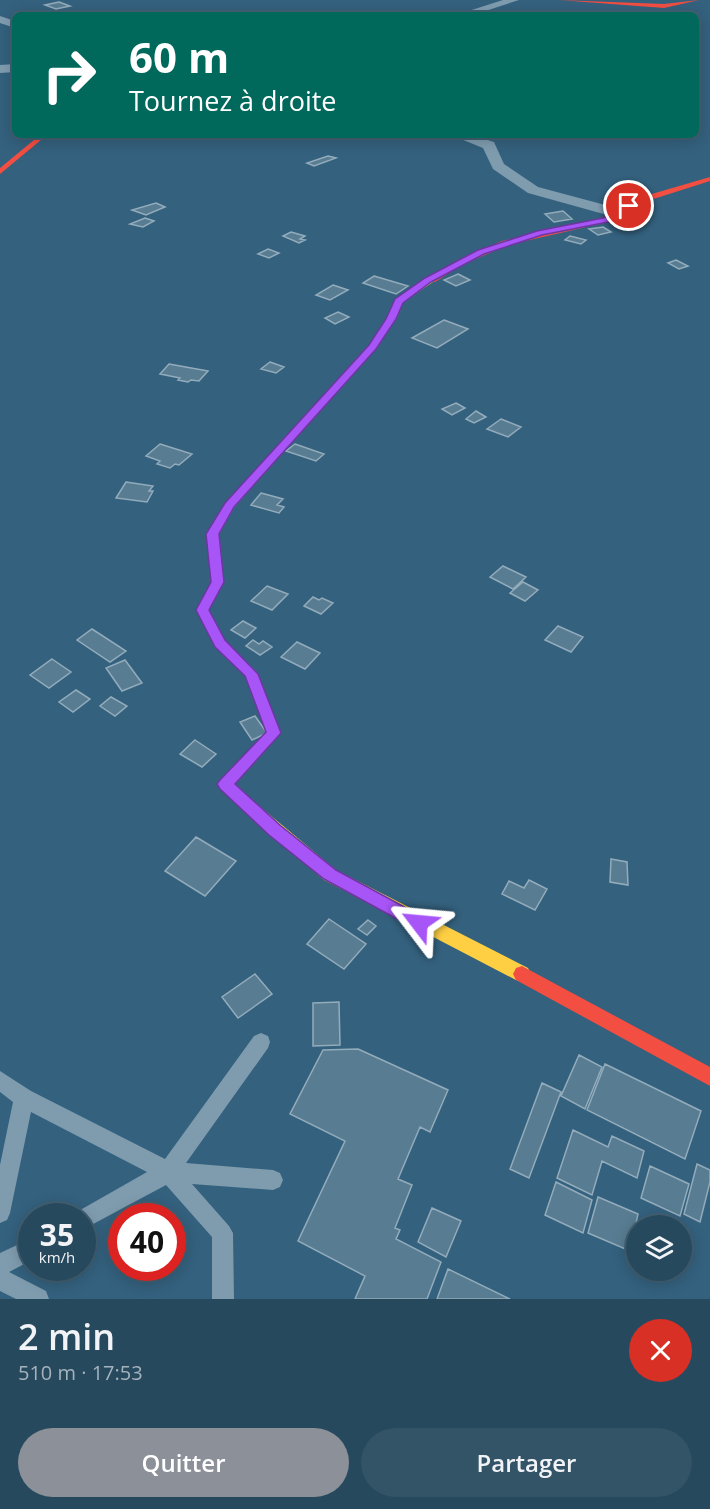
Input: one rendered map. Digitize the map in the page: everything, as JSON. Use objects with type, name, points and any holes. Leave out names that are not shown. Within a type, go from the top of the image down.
[{"type":"street","points":[[472,12],[514,0]]},
{"type":"street","points":[[562,0],[652,6],[696,0]]},
{"type":"street","points":[[0,172],[10,167],[40,138]]},
{"type":"street","points":[[466,138],[489,146],[498,166],[533,190],[618,213]]},
{"type":"street","points":[[710,179],[640,200],[605,220],[540,232],[481,252],[428,280],[399,301],[391,319],[372,347],[229,506],[213,534],[217,582],[203,610],[219,643],[251,674],[274,733],[225,784],[267,823],[330,874],[419,923],[524,975],[710,1077]]},
{"type":"lane","points":[[96,1212],[168,1172],[261,1042]]},
{"type":"lane","points":[[0,1080],[24,1098],[168,1172],[222,1233],[223,1299]]},
{"type":"lane","points":[[0,1213],[24,1098]]},
{"type":"lane","points":[[168,1172],[273,1179]]},
{"type":"lane","points":[[0,1265],[18,1255]]},
{"type":"lane","points":[[0,1279],[38,1299]]},
{"type":"building","points":[[59,2],[70,6],[56,9],[45,5]]},
{"type":"building","points":[[328,156],[336,158],[314,166],[307,163]]},
{"type":"building","points":[[156,203],[165,207],[146,215],[132,210]]},
{"type":"building","points":[[563,211],[572,219],[554,222],[545,214]]},
{"type":"building","points":[[145,218],[154,221],[143,227],[130,224]]},
{"type":"building","points":[[603,227],[611,232],[598,235],[589,229]]},
{"type":"building","points":[[291,232],[305,236],[300,239],[305,240],[299,243],[283,236]]},
{"type":"building","points":[[570,236],[586,240],[581,244],[565,240]]},
{"type":"building","points":[[268,249],[279,253],[269,258],[258,254]]},
{"type":"building","points":[[676,260],[688,266],[679,269],[668,263]]},
{"type":"building","points":[[458,274],[470,280],[456,286],[444,280]]},
{"type":"building","points":[[374,276],[408,286],[396,294],[363,283]]},
{"type":"building","points":[[333,285],[348,290],[330,300],[316,295]]},
{"type":"building","points":[[338,312],[349,317],[335,324],[325,318]]},
{"type":"building","points":[[444,320],[468,329],[437,348],[412,338]]},
{"type":"building","points":[[270,362],[284,367],[276,373],[261,369]]},
{"type":"building","points":[[169,364],[208,371],[199,381],[188,382],[160,374]]},
{"type":"building","points":[[456,403],[465,408],[452,415],[442,409]]},
{"type":"building","points":[[476,411],[486,417],[474,423],[466,419]]},
{"type":"building","points":[[501,419],[521,427],[508,437],[487,429]]},
{"type":"building","points":[[160,444],[192,454],[179,465],[175,464],[170,468],[157,464],[160,461],[146,456]]},
{"type":"building","points":[[295,444],[324,454],[316,461],[286,451]]},
{"type":"building","points":[[126,482],[153,486],[149,491],[153,491],[147,502],[116,498]]},
{"type":"building","points":[[261,493],[283,499],[277,505],[284,507],[279,513],[251,505]]},
{"type":"building","points":[[503,566],[526,577],[513,589],[490,577]]},
{"type":"building","points":[[523,582],[538,590],[525,601],[510,593]]},
{"type":"building","points":[[267,586],[288,594],[272,610],[251,601]]},
{"type":"building","points":[[313,597],[333,603],[321,614],[304,606]]},
{"type":"building","points":[[243,621],[256,628],[245,638],[231,630]]},
{"type":"building","points":[[558,626],[583,637],[571,652],[545,640]]},
{"type":"building","points":[[92,629],[126,651],[110,662],[77,640]]},
{"type":"building","points":[[253,640],[259,644],[263,641],[272,647],[260,655],[246,646]]},
{"type":"building","points":[[297,642],[320,653],[305,669],[281,657]]},
{"type":"building","points":[[52,659],[71,672],[49,688],[30,675]]},
{"type":"building","points":[[125,660],[142,683],[122,691],[106,668]]},
{"type":"building","points":[[76,690],[90,699],[73,712],[59,702]]},
{"type":"building","points":[[111,697],[127,706],[115,716],[100,706]]},
{"type":"building","points":[[255,716],[267,733],[252,740],[240,722]]},
{"type":"building","points":[[195,740],[216,754],[202,767],[180,754]]},
{"type":"building","points":[[196,837],[236,861],[205,896],[165,871]]},
{"type":"building","points":[[611,859],[627,862],[628,885],[610,882]]},
{"type":"building","points":[[529,880],[547,889],[535,910],[502,894],[509,881],[524,888]]},
{"type":"building","points":[[329,919],[366,944],[344,969],[307,944]]},
{"type":"building","points":[[368,920],[376,926],[367,935],[358,929]]},
{"type":"building","points":[[255,974],[272,994],[238,1018],[222,997]]},
{"type":"building","points":[[339,1002],[340,1045],[313,1046],[313,1003]]},
{"type":"building","points":[[358,1049],[448,1090],[430,1132],[420,1127],[398,1179],[412,1185],[395,1228],[400,1230],[396,1239],[441,1262],[427,1299],[355,1299],[365,1276],[298,1241],[345,1141],[290,1114],[323,1050]]},
{"type":"building","points":[[579,1055],[602,1067],[585,1109],[561,1096]]},
{"type":"building","points":[[605,1064],[701,1111],[685,1159],[587,1110]]},
{"type":"building","points":[[542,1083],[561,1092],[529,1178],[510,1169]]},
{"type":"building","points":[[573,1130],[608,1147],[612,1136],[644,1151],[637,1178],[602,1161],[592,1195],[557,1178]]},
{"type":"building","points":[[697,1164],[710,1170],[710,1182],[700,1222],[692,1218],[692,1215],[684,1214]]},
{"type":"building","points":[[650,1166],[689,1184],[680,1215],[641,1198]]},
{"type":"building","points":[[556,1182],[592,1200],[583,1233],[545,1215]]},
{"type":"building","points":[[598,1197],[638,1214],[626,1215],[626,1249],[588,1233]]},
{"type":"building","points":[[432,1208],[461,1221],[446,1257],[418,1242]]},
{"type":"building","points":[[448,1269],[510,1299],[437,1299]]},
{"type":"traffic: fast","points":[[248,485],[229,506],[213,534],[217,582],[203,610],[219,643],[251,674],[274,733],[225,784],[252,809]]},
{"type":"traffic: slow","points":[[248,485],[372,347],[391,319],[399,301],[432,280]]},
{"type":"traffic: slow","points":[[252,809],[330,875],[522,974]]},
{"type":"traffic: jam","points":[[562,0],[664,6],[696,0]]},
{"type":"traffic: jam","points":[[0,172],[40,138]]},
{"type":"traffic: jam","points":[[432,280],[459,263],[505,243],[605,220],[641,200],[710,179]]},
{"type":"traffic: jam","points":[[522,974],[710,1077]]},
{"type":"route","points":[[419,923],[330,874],[275,830],[225,784],[274,733],[251,674],[219,643],[203,610],[217,582],[213,534],[229,506],[372,347],[391,319],[399,301],[428,280],[481,252],[540,232],[605,220],[614,217],[629,206]]}]
